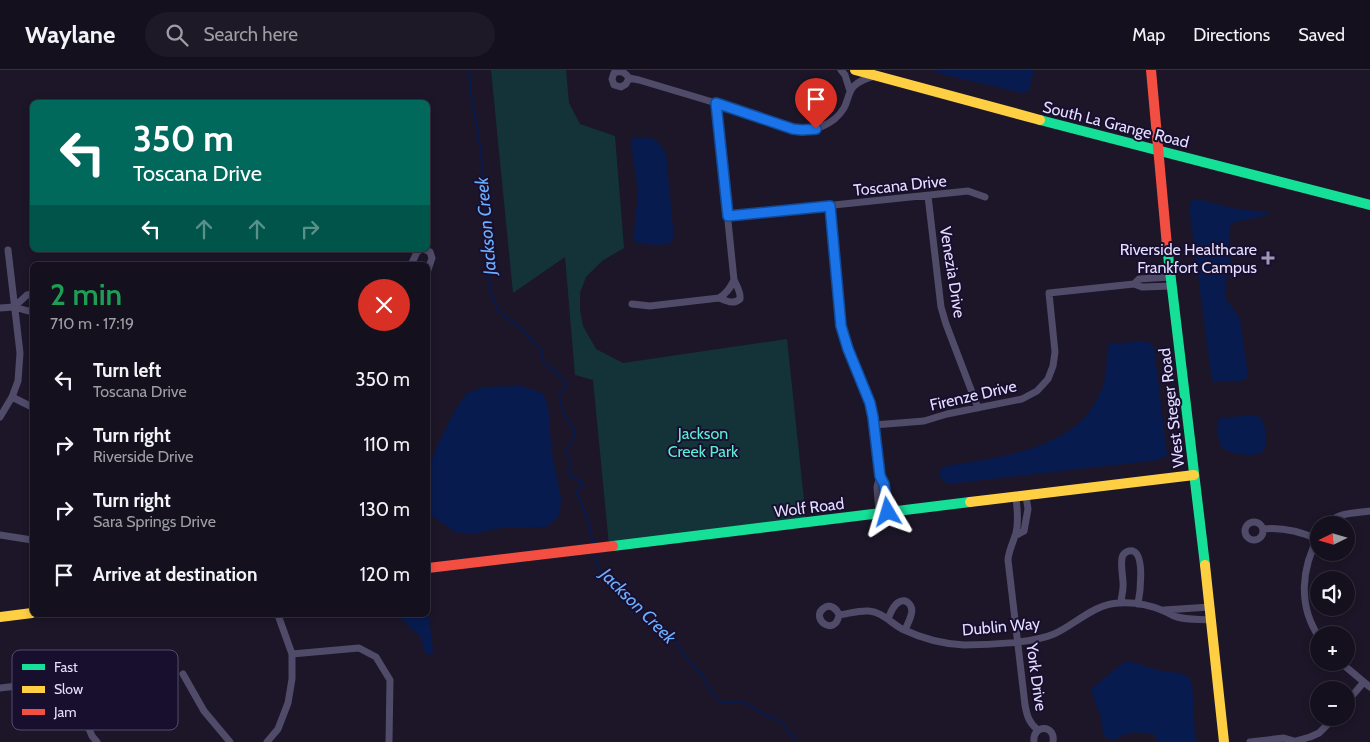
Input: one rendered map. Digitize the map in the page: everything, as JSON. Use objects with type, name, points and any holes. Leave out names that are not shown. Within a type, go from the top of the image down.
[{"type":"main road","name":"South La Grange Road","points":[[855,70],[985,106],[1370,205]]},
{"type":"main road","name":"West Steger Road","points":[[1151,70],[1171,281],[1210,607],[1224,742]]},
{"type":"main road","name":"Wolf Road","points":[[430,568],[1194,475]]},
{"type":"main road","points":[[0,617],[30,614]]},
{"type":"street","points":[[841,70],[845,74],[850,91]]},
{"type":"street","points":[[629,78],[716,103],[793,129],[802,130],[816,129],[827,124],[845,107],[850,91],[855,85],[875,76]]},
{"type":"street","points":[[716,103],[734,280],[741,295],[737,302],[731,303],[719,298]]},
{"type":"street","name":"Toscana Drive","points":[[728,216],[968,192],[985,197]]},
{"type":"street","name":"Venezia Drive","points":[[928,196],[941,307],[978,408]]},
{"type":"street","points":[[830,206],[841,326],[848,349],[870,403],[880,476],[877,487],[883,513]]},
{"type":"street","points":[[0,417],[12,397],[18,381],[20,354],[8,250]]},
{"type":"street","points":[[430,252],[432,258],[430,264]]},
{"type":"street","points":[[632,304],[650,306],[719,298],[730,288],[734,280]]},
{"type":"street","name":"Firenze Drive","points":[[874,425],[924,421],[947,414],[1022,399],[1036,391],[1048,380],[1055,352],[1049,293],[1134,284],[1142,288],[1171,281]]},
{"type":"street","points":[[14,307],[30,294]]},
{"type":"street","points":[[0,308],[14,307],[30,311]]},
{"type":"street","points":[[12,397],[30,406]]},
{"type":"street","name":"York Drive","points":[[1021,496],[1015,536],[1009,550],[1008,560],[1025,705],[1028,719],[1038,730]]},
{"type":"street","points":[[1339,516],[1370,511]]},
{"type":"street","points":[[1262,529],[1288,529],[1310,535]]},
{"type":"street","points":[[0,535],[30,540]]},
{"type":"street","points":[[1121,603],[1123,587],[1122,558],[1128,551],[1132,551],[1136,552],[1139,557],[1141,575],[1138,604]]},
{"type":"street","points":[[1310,556],[1304,577],[1304,597],[1314,626]]},
{"type":"street","points":[[888,619],[896,604],[905,601],[909,603],[912,608],[912,614],[905,630]]},
{"type":"street","name":"Dublin Way","points":[[839,615],[869,611],[882,615],[905,630],[944,643],[982,645],[1036,640],[1053,634],[1104,605],[1138,604],[1164,610],[1210,607]]},
{"type":"street","name":"Dublin Way","points":[[1164,610],[1176,617],[1211,620]]},
{"type":"street","points":[[267,742],[278,729],[288,703],[292,679],[292,654],[279,617]]},
{"type":"street","points":[[292,654],[359,648],[376,657],[390,680],[389,742]]},
{"type":"street","points":[[1350,671],[1370,688]]},
{"type":"street","points":[[183,674],[204,711],[230,742]]},
{"type":"street","points":[[1355,692],[1363,683]]},
{"type":"street","points":[[1250,742],[1284,738],[1297,741],[1319,733],[1326,726]]},
{"type":"street","name":"York Drive","points":[[1034,742],[1034,735],[1038,730],[1045,728],[1051,732],[1054,738],[1053,742]]},
{"type":"street","points":[[90,730],[97,742]]},
{"type":"green space","name":"Jackson Creek Park","points":[[491,70],[566,70],[569,103],[580,124],[615,136],[624,248],[602,261],[586,277],[580,293],[580,311],[583,326],[596,349],[623,363],[787,339],[806,519],[609,545],[593,380],[575,375],[565,257],[513,293]]},
{"type":"water","points":[[933,70],[1034,70],[1029,91],[1022,93],[941,74]]},
{"type":"water","points":[[635,137],[654,139],[660,144],[666,154],[674,239],[668,244],[660,245],[633,241],[637,192],[631,141]]},
{"type":"water","points":[[1192,200],[1201,200],[1237,209],[1266,212],[1269,215],[1235,222],[1230,226],[1231,265],[1225,284],[1225,298],[1238,315],[1241,324],[1248,377],[1241,381],[1212,382],[1190,215]]},
{"type":"water","points":[[1147,341],[1154,347],[1167,455],[1159,460],[948,484],[941,478],[940,470],[946,466],[985,460],[1029,449],[1068,431],[1084,419],[1100,394],[1106,374],[1109,344]]},
{"type":"water","points":[[522,386],[543,394],[548,405],[552,454],[561,498],[560,513],[546,527],[501,528],[472,534],[455,532],[432,516],[430,510],[430,465],[437,446],[456,408],[467,393],[484,387]]},
{"type":"water","points":[[1255,415],[1261,418],[1265,430],[1266,444],[1262,452],[1253,455],[1241,454],[1224,449],[1221,446],[1218,432],[1219,418]]},
{"type":"water","points":[[399,617],[429,617],[433,652],[430,655],[425,653],[418,634]]},
{"type":"water","points":[[1127,661],[1188,677],[1192,688],[1196,742],[1159,742],[1153,734],[1140,732],[1126,734],[1117,739],[1108,739],[1105,736],[1092,688]]},
{"type":"waterway","name":"Jackson Creek","points":[[469,70],[483,177],[482,201],[490,235],[485,248],[491,262],[490,291],[498,311],[525,331],[529,339],[535,342],[541,350],[543,361],[567,383],[567,386],[559,394],[564,414],[575,431],[573,440],[566,450],[571,465],[569,473],[570,476],[582,482],[583,486],[577,491],[577,494],[588,518],[593,544]]},
{"type":"waterway","name":"Jackson Creek","points":[[594,551],[599,570],[648,620],[674,640],[686,658],[702,675],[714,696],[722,703],[741,702],[747,704],[764,715],[774,718],[783,724],[797,742]]},
{"type":"traffic: fast","points":[[1040,120],[1370,205]]},
{"type":"traffic: fast","points":[[1167,246],[1205,565]]},
{"type":"traffic: fast","points":[[613,546],[970,502]]},
{"type":"traffic: slow","points":[[855,70],[1040,120]]},
{"type":"traffic: slow","points":[[970,502],[1194,475]]},
{"type":"traffic: slow","points":[[1205,565],[1224,742]]},
{"type":"traffic: slow","points":[[0,617],[30,613]]},
{"type":"traffic: jam","points":[[1151,70],[1167,246]]},
{"type":"traffic: jam","points":[[430,568],[613,546]]},
{"type":"place","name":"Riverside Healthcare Frankfort Campus","points":[[1268,258]]},
{"type":"route","points":[[816,129],[793,129],[716,103],[728,216],[830,206],[841,326],[848,349],[870,403],[880,476],[884,484],[888,512]]}]
